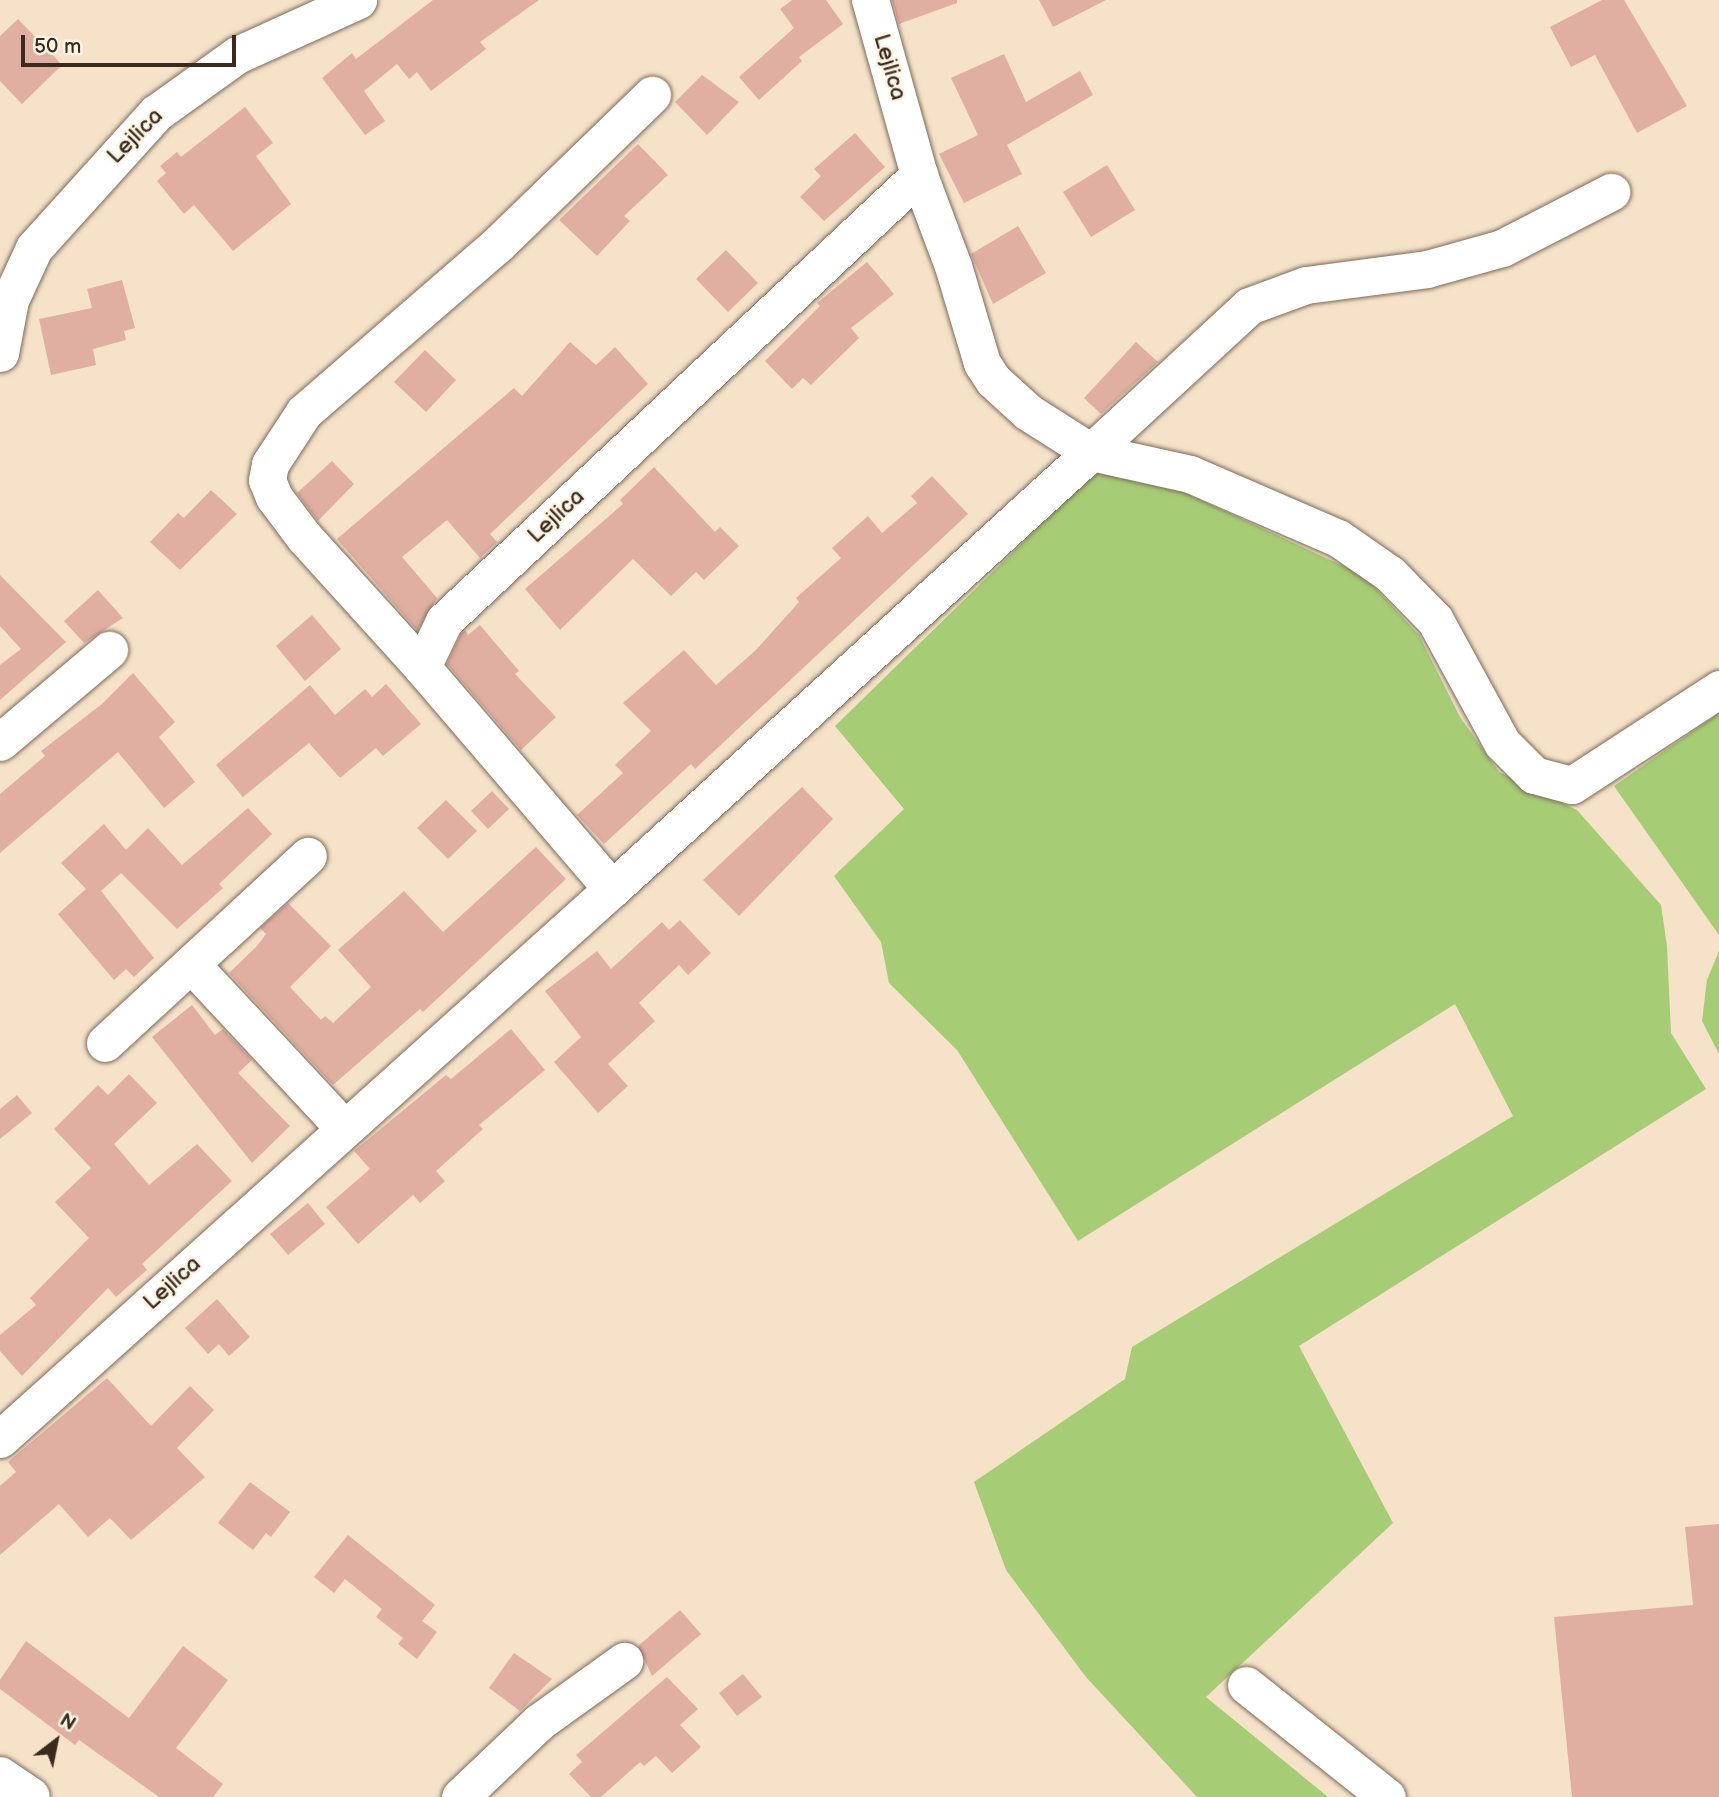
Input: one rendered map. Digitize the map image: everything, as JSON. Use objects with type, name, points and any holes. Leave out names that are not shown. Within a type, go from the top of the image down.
[{"type":"main road","points":[[0,1776],[31,1797]]},
{"type":"street","name":"Lejlica","points":[[0,353],[10,300],[34,248],[146,123],[202,77],[237,55],[357,0]]},
{"type":"street","name":"Lejlica","points":[[0,1439],[344,1127],[612,889],[1091,452],[1028,412],[993,380],[982,363],[953,265],[919,176],[870,0]]},
{"type":"street","points":[[612,889],[289,517],[267,480],[270,464],[286,433],[304,412],[497,245],[652,95]]},
{"type":"street","name":"Lejlica","points":[[422,667],[444,621],[919,176]]},
{"type":"street","points":[[1091,452],[1249,306],[1306,285],[1427,269],[1502,248],[1611,192]]},
{"type":"street","points":[[1091,452],[1190,474],[1338,538],[1390,574],[1435,620],[1502,743],[1534,775],[1572,785],[1719,689]]},
{"type":"street","points":[[0,742],[108,650]]},
{"type":"street","points":[[105,1043],[308,856]]},
{"type":"street","points":[[191,964],[344,1127]]},
{"type":"street","points":[[460,1797],[538,1722],[624,1661]]},
{"type":"street","points":[[1246,1685],[1387,1797]]},
{"type":"green space","points":[[1101,466],[1162,482],[1363,575],[1419,635],[1460,717],[1499,772],[1577,810],[1661,905],[1667,946],[1671,1033],[1706,1089],[1299,1346],[1393,1523],[1206,1697],[1328,1797],[1197,1797],[1086,1677],[1006,1570],[974,1482],[1125,1379],[1132,1347],[1513,1116],[1455,1004],[1078,1241],[957,1050],[889,983],[881,942],[834,876],[904,809],[835,726]]},
{"type":"green space","points":[[1719,713],[1719,935],[1614,786]]},
{"type":"green space","points":[[1719,951],[1719,1054],[1702,1021],[1707,980]]},
{"type":"building","points":[[433,0],[539,0],[480,42],[486,49],[431,91],[417,72],[409,79],[397,64],[364,91],[385,121],[365,135],[322,78],[352,53],[356,59]]},
{"type":"building","points":[[792,0],[826,0],[843,24],[799,57],[802,61],[759,100],[739,77],[794,28],[780,9]]},
{"type":"building","points":[[892,0],[957,0],[957,3],[899,24]]},
{"type":"building","points":[[1039,0],[1106,0],[1053,27]]},
{"type":"building","points":[[1602,0],[1624,0],[1687,106],[1637,133],[1595,55],[1571,67],[1550,27]]},
{"type":"building","points":[[18,19],[62,65],[22,104],[0,81],[0,36]]},
{"type":"building","points":[[1004,54],[1026,102],[1080,71],[1093,95],[1007,145],[1022,174],[964,203],[939,154],[978,135],[951,78]]},
{"type":"building","points":[[702,75],[739,102],[707,135],[675,102]]},
{"type":"building","points":[[245,107],[273,143],[256,156],[291,204],[233,251],[194,205],[184,214],[157,181],[166,173],[160,166],[177,152],[181,157]]},
{"type":"building","points":[[855,133],[885,167],[824,221],[800,197],[821,176],[814,169]]},
{"type":"building","points":[[638,144],[668,175],[624,216],[630,221],[597,256],[559,220]]},
{"type":"building","points":[[1107,165],[1135,210],[1091,237],[1063,192]]},
{"type":"building","points":[[1018,226],[1046,273],[993,304],[971,254]]},
{"type":"building","points":[[726,250],[758,283],[728,312],[696,279]]},
{"type":"building","points":[[867,262],[894,294],[851,328],[859,338],[811,385],[803,378],[792,389],[765,361],[820,306],[817,303]]},
{"type":"building","points":[[122,280],[135,328],[124,331],[126,340],[93,349],[96,365],[51,375],[39,319],[92,308],[87,289]]},
{"type":"building","points":[[570,342],[596,365],[615,347],[648,384],[490,534],[497,542],[480,558],[447,520],[402,557],[437,598],[417,630],[337,539],[514,388],[522,396]]},
{"type":"building","points":[[1136,342],[1158,362],[1101,414],[1084,398]]},
{"type":"building","points":[[425,350],[456,380],[426,412],[394,382]]},
{"type":"building","points":[[332,461],[354,484],[318,521],[297,493]]},
{"type":"building","points":[[654,467],[715,532],[720,527],[739,546],[704,580],[696,572],[671,596],[633,559],[560,630],[525,589],[623,504],[620,500]]},
{"type":"building","points":[[932,476],[968,514],[695,769],[691,764],[604,844],[577,815],[623,773],[615,765],[651,731],[623,703],[684,650],[716,685],[755,651],[799,602],[796,598],[841,558],[832,548],[868,516],[882,533],[917,503],[911,496]]},
{"type":"building","points":[[211,490],[237,514],[180,570],[150,542],[178,513],[184,518]]},
{"type":"building","points":[[0,575],[66,642],[0,700],[0,665],[21,649],[0,626]]},
{"type":"building","points":[[98,590],[123,618],[84,643],[64,621]]},
{"type":"building","points":[[312,615],[341,649],[305,681],[276,646]]},
{"type":"building","points":[[480,625],[519,671],[515,674],[556,717],[521,750],[447,664],[461,634],[465,630],[468,635]]},
{"type":"building","points":[[133,673],[175,722],[159,737],[195,782],[164,808],[118,752],[0,853],[0,794],[45,756],[41,751],[102,704]]},
{"type":"building","points":[[386,684],[421,724],[383,756],[376,748],[340,778],[309,743],[243,797],[216,765],[310,685],[335,715],[365,689],[372,697]]},
{"type":"building","points":[[802,787],[833,819],[739,916],[703,880]]},
{"type":"building","points":[[492,791],[509,809],[488,829],[471,811]]},
{"type":"building","points":[[446,800],[477,831],[448,859],[417,828]]},
{"type":"building","points":[[248,808],[272,834],[219,884],[223,888],[177,929],[121,873],[101,891],[154,958],[134,977],[126,969],[114,980],[58,914],[86,889],[61,863],[104,824],[126,850],[148,828],[182,865]]},
{"type":"building","points":[[536,847],[566,879],[423,1012],[420,1009],[333,1085],[229,973],[266,934],[260,928],[288,903],[331,946],[290,987],[321,1020],[325,1016],[333,1023],[371,987],[338,950],[404,891],[443,932]]},
{"type":"building","points":[[680,920],[711,953],[688,975],[679,965],[639,1003],[655,1021],[608,1064],[628,1086],[598,1113],[554,1062],[581,1037],[545,991],[597,951],[611,969],[662,922],[669,930]]},
{"type":"building","points":[[192,1005],[215,1035],[223,1029],[252,1060],[238,1073],[290,1126],[252,1163],[152,1037]]},
{"type":"building","points":[[511,1029],[545,1070],[479,1125],[483,1129],[436,1171],[445,1181],[420,1203],[413,1195],[358,1244],[326,1207],[370,1169],[354,1151],[446,1075],[451,1079]]},
{"type":"building","points":[[129,1074],[157,1103],[114,1144],[149,1185],[197,1144],[232,1181],[142,1264],[147,1270],[116,1297],[108,1288],[22,1376],[0,1351],[0,1335],[36,1305],[30,1298],[89,1238],[55,1202],[91,1168],[54,1129],[98,1085],[108,1095]]},
{"type":"building","points":[[17,1095],[32,1113],[0,1139],[0,1109]]},
{"type":"building","points":[[308,1203],[325,1224],[288,1255],[270,1234]]},
{"type":"building","points":[[217,1299],[250,1337],[229,1356],[219,1344],[208,1354],[185,1328]]},
{"type":"building","points":[[107,1378],[151,1426],[190,1386],[214,1410],[177,1448],[205,1477],[131,1540],[110,1518],[88,1537],[59,1504],[0,1555],[0,1486],[16,1472],[8,1462]]},
{"type":"building","points":[[250,1482],[290,1512],[271,1537],[266,1533],[253,1550],[218,1523]]},
{"type":"building","points":[[1719,1524],[1719,1797],[1572,1797],[1554,1617],[1693,1605],[1685,1527]]},
{"type":"building","points":[[348,1535],[435,1605],[422,1621],[437,1632],[417,1659],[398,1644],[403,1638],[376,1617],[382,1609],[345,1579],[334,1593],[314,1577]]},
{"type":"building","points":[[680,1610],[701,1634],[652,1676],[638,1646]]},
{"type":"building","points":[[26,1641],[129,1718],[183,1646],[228,1680],[176,1748],[223,1784],[213,1797],[159,1797],[79,1740],[75,1745],[0,1689],[0,1680]]},
{"type":"building","points":[[514,1653],[552,1679],[520,1711],[489,1688]]},
{"type":"building","points":[[743,1674],[762,1697],[737,1716],[719,1693]]},
{"type":"building","points":[[667,1677],[698,1709],[680,1725],[701,1747],[672,1773],[656,1756],[644,1766],[640,1762],[601,1797],[591,1797],[569,1774],[582,1762],[576,1755]]}]
